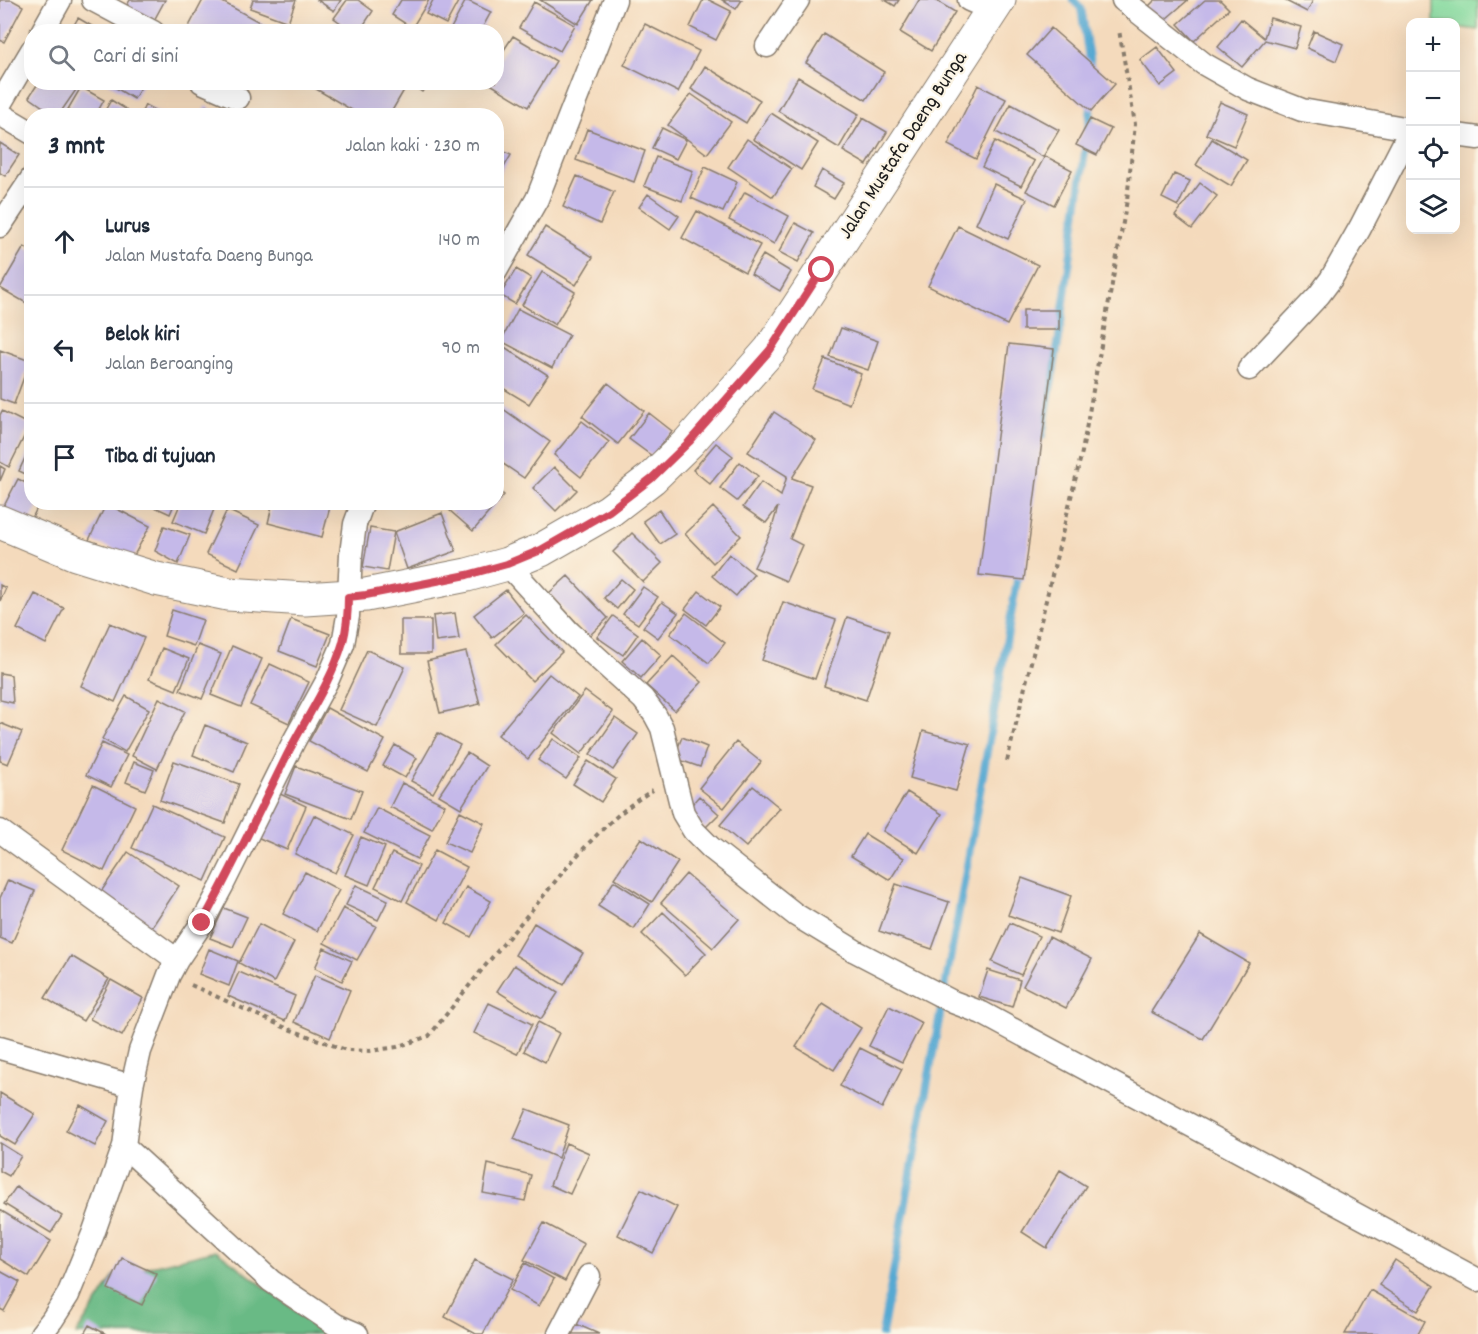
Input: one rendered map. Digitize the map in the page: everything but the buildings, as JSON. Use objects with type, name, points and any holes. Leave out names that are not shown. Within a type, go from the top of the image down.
[{"type":"main road","name":"Jalan Mustafa Daeng Bunga","points":[[0,522],[76,554],[156,579],[228,594],[305,599],[377,593],[467,575],[507,564],[541,550],[609,511],[652,478],[689,442],[770,350],[987,3]]},
{"type":"street","points":[[46,24],[60,0]]},
{"type":"street","points":[[93,0],[138,24]]},
{"type":"street","points":[[504,257],[537,200],[615,0]]},
{"type":"street","points":[[767,45],[798,0]]},
{"type":"street","points":[[1123,0],[1204,64],[1248,88],[1302,110],[1406,129]]},
{"type":"street","points":[[0,104],[24,64]]},
{"type":"street","points":[[220,90],[238,98]]},
{"type":"street","points":[[0,114],[24,128]]},
{"type":"street","points":[[1460,136],[1478,138]]},
{"type":"street","points":[[1249,369],[1319,296],[1331,279],[1406,138]]},
{"type":"street","points":[[0,226],[24,190]]},
{"type":"street","points":[[41,1334],[68,1295],[93,1234],[124,1146],[132,1086],[140,1051],[173,967],[202,923],[222,886],[294,741],[328,679],[343,644],[347,625],[351,554],[360,510]]},
{"type":"street","points":[[507,564],[568,631],[643,699],[655,715],[662,728],[683,813],[694,831],[711,848],[796,915],[855,951],[953,1002],[982,1013],[1478,1280]]},
{"type":"street","points":[[0,831],[173,967]]},
{"type":"street","points":[[0,1048],[132,1086]]},
{"type":"street","points":[[124,1146],[271,1281],[336,1325],[357,1334]]},
{"type":"street","points":[[559,1334],[589,1276]]},
{"type":"path","points":[[1007,761],[1082,452],[1127,200],[1135,124],[1118,22]]},
{"type":"path","points":[[173,967],[286,1028],[346,1050],[370,1051],[397,1047],[429,1036],[573,860],[611,822],[643,796],[675,777]]},
{"type":"green space","points":[[1434,0],[1478,0],[1478,30],[1460,28],[1460,18],[1434,18]]},
{"type":"green space","points":[[216,1250],[326,1334],[76,1334],[115,1275]]},
{"type":"waterway","points":[[1073,0],[1081,8],[1091,71]]},
{"type":"waterway","points":[[1042,436],[1059,338],[1092,101]]},
{"type":"waterway","points":[[882,1334],[1019,570]]},
{"type":"route","points":[[202,923],[328,679],[343,644],[348,616],[348,597],[467,575],[507,564],[541,550],[609,511],[652,478],[689,442],[770,350],[822,270]]}]
